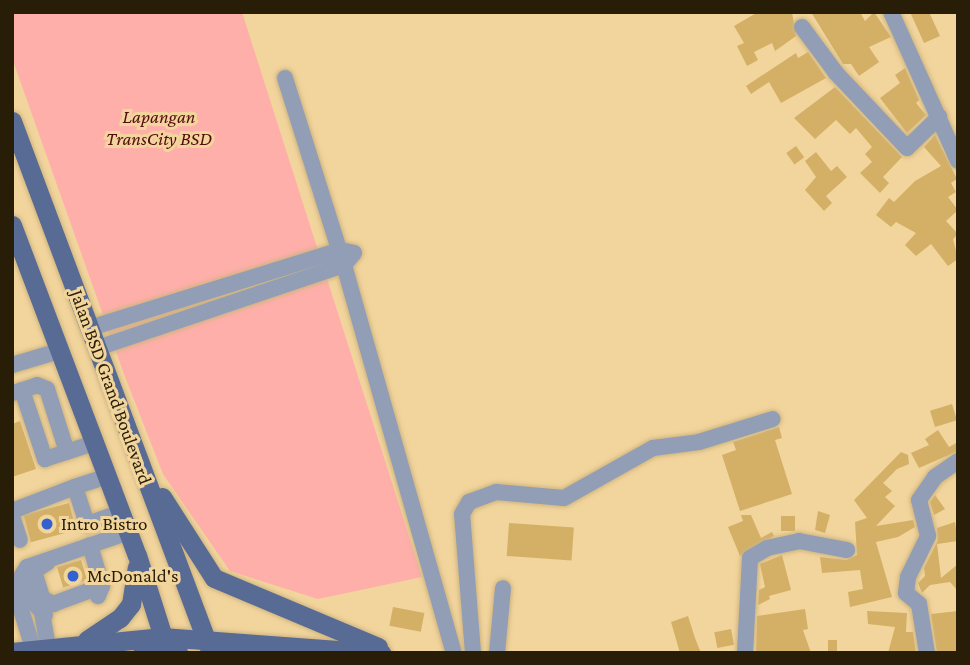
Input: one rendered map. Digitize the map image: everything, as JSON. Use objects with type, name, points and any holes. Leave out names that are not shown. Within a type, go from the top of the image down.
[{"type":"main road","name":"Jalan BSD Grand Boulevard","points":[[12,121],[90,328],[205,649]]},
{"type":"main road","name":"Jalan BSD Grand Boulevard","points":[[12,225],[16,243],[138,555],[166,646]]},
{"type":"main road","points":[[133,448],[214,578],[394,653]]},
{"type":"main road","points":[[83,642],[120,618],[131,604],[138,555]]},
{"type":"main road","points":[[12,652],[83,642],[205,649],[381,653]]},
{"type":"main road","points":[[142,653],[166,646]]},
{"type":"street","points":[[891,12],[958,161]]},
{"type":"street","points":[[802,27],[836,73],[905,147],[912,147],[939,117]]},
{"type":"street","points":[[285,78],[342,257],[454,653]]},
{"type":"street","points":[[90,328],[342,257]]},
{"type":"street","points":[[97,348],[342,257]]},
{"type":"street","points":[[12,365],[59,351]]},
{"type":"street","points":[[67,453],[47,389],[37,386],[18,400],[43,456],[50,459],[67,453],[94,443]]},
{"type":"street","points":[[473,653],[461,514],[469,502],[496,492],[564,498],[653,448],[699,442],[773,419]]},
{"type":"street","points":[[927,653],[919,604],[906,593],[908,577],[928,537],[919,500],[934,477],[958,461]]},
{"type":"street","points":[[20,541],[12,513],[75,486],[107,476]]},
{"type":"street","points":[[75,486],[87,524],[121,512]]},
{"type":"street","points":[[45,615],[30,599],[22,575],[36,562],[129,532]]},
{"type":"street","points":[[745,653],[750,558],[767,548],[799,541],[847,550]]},
{"type":"street","points":[[40,647],[45,615],[28,581],[34,571],[83,552],[90,545]]},
{"type":"street","points":[[45,615],[97,598],[102,586],[90,545]]},
{"type":"street","points":[[34,571],[42,598],[53,604],[102,586]]},
{"type":"street","points":[[12,580],[18,622],[40,647]]},
{"type":"street","points":[[497,653],[503,588]]},
{"type":"green space","name":"Lapangan TransCity BSD","points":[[12,12],[242,12],[422,577],[318,599],[230,571],[163,474],[124,374],[12,58]]},
{"type":"building","points":[[758,12],[792,12],[796,36],[775,51],[772,43],[754,52],[758,60],[747,66],[737,46],[744,43],[734,26]]},
{"type":"building","points":[[811,12],[860,12],[865,21],[874,12],[891,37],[869,47],[879,62],[859,76],[851,64],[843,64]]},
{"type":"building","points":[[910,12],[929,12],[940,36],[924,43]]},
{"type":"building","points":[[808,52],[826,78],[781,103],[769,82],[751,94],[746,86],[796,53],[798,58]]},
{"type":"building","points":[[905,68],[919,100],[916,103],[926,115],[907,133],[880,98],[900,83],[895,75]]},
{"type":"building","points":[[835,87],[902,157],[883,177],[889,183],[880,193],[860,173],[872,162],[865,154],[872,147],[856,128],[850,134],[836,120],[815,139],[794,118]]},
{"type":"building","points":[[935,135],[957,179],[951,183],[956,192],[948,197],[958,210],[946,221],[958,234],[953,239],[958,259],[948,266],[931,244],[916,256],[905,245],[916,233],[896,222],[891,227],[876,215],[889,198],[894,202],[915,181],[941,166],[924,147]]},
{"type":"building","points":[[796,146],[804,157],[795,164],[786,153]]},
{"type":"building","points":[[816,152],[831,171],[837,166],[847,177],[826,196],[832,203],[824,211],[805,190],[816,177],[805,161]]},
{"type":"building","points":[[952,404],[957,420],[935,427],[930,411]]},
{"type":"building","points":[[20,421],[36,469],[12,477],[12,424]]},
{"type":"building","points":[[779,427],[782,438],[775,440],[792,494],[740,511],[722,455],[736,450],[733,442]]},
{"type":"building","points":[[938,430],[949,447],[958,442],[958,451],[919,468],[911,453],[929,445],[925,439]]},
{"type":"building","points":[[901,452],[908,455],[909,464],[897,469],[883,483],[892,491],[885,497],[895,506],[876,526],[913,520],[915,527],[898,537],[876,542],[892,597],[850,607],[848,592],[863,589],[860,570],[822,573],[820,557],[846,560],[857,555],[855,522],[867,518],[854,500]]},
{"type":"building","points":[[935,495],[945,509],[934,515],[930,502]]},
{"type":"building","points":[[69,503],[76,530],[31,542],[24,515]]},
{"type":"building","points":[[818,511],[830,515],[825,533],[815,530]]},
{"type":"building","points":[[741,515],[751,515],[761,538],[772,532],[774,536],[740,556],[728,527],[743,521]]},
{"type":"building","points":[[781,516],[795,516],[795,531],[781,531]]},
{"type":"building","points":[[955,522],[958,541],[937,544],[941,578],[958,564],[958,591],[950,582],[930,585],[922,593],[918,583],[925,576],[924,568],[938,540],[937,528]]},
{"type":"building","points":[[509,523],[574,528],[572,560],[507,556]]},
{"type":"building","points":[[782,555],[791,590],[769,596],[770,599],[758,605],[759,590],[765,587],[760,564]]},
{"type":"building","points":[[81,560],[87,580],[63,587],[57,567]]},
{"type":"building","points":[[393,607],[424,613],[421,632],[389,626]]},
{"type":"building","points":[[805,609],[808,629],[803,630],[811,653],[756,653],[757,616]]},
{"type":"building","points":[[867,611],[907,613],[906,632],[913,632],[916,653],[888,653],[895,627],[868,624]]},
{"type":"building","points":[[958,611],[958,653],[937,653],[931,614]]},
{"type":"building","points":[[688,616],[701,653],[680,653],[671,622]]},
{"type":"building","points":[[731,629],[734,645],[717,648],[714,632]]},
{"type":"building","points":[[828,640],[837,640],[837,653],[828,653]]},
{"type":"place","name":"Intro Bistro","points":[[47,524]]},
{"type":"place","name":"McDonald's","points":[[73,576]]}]
